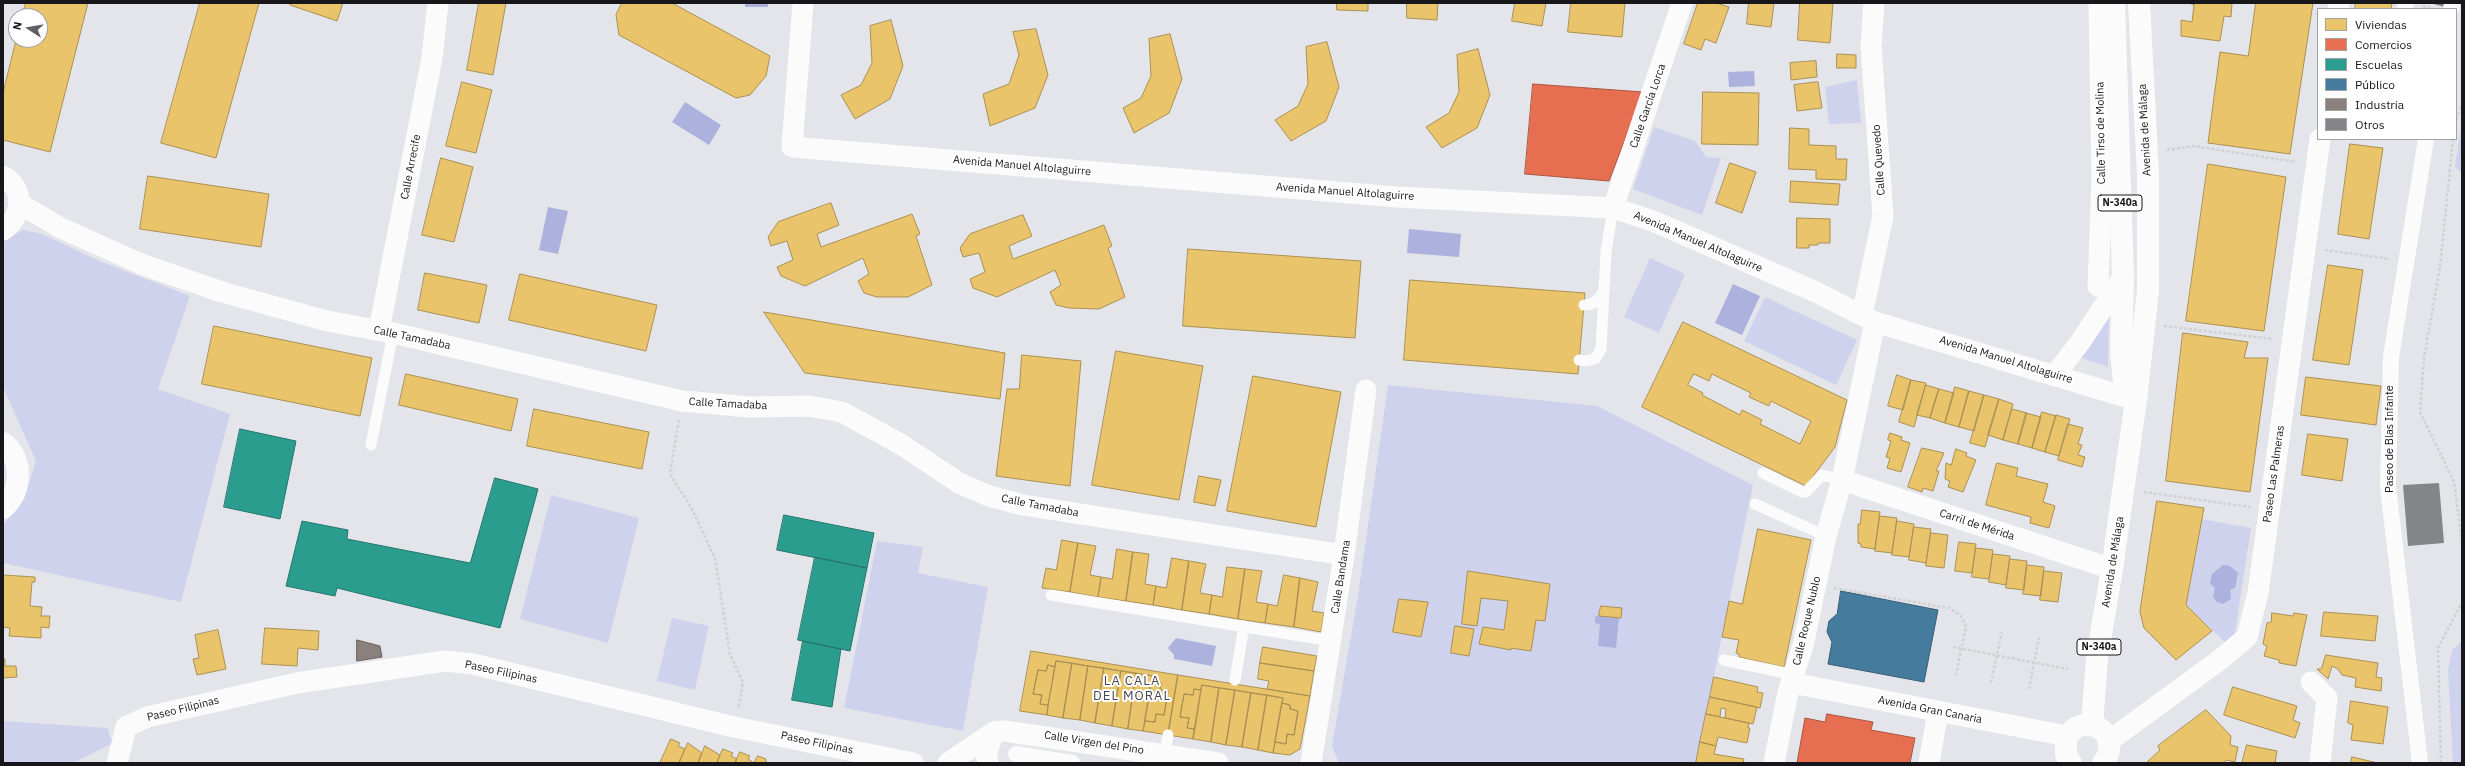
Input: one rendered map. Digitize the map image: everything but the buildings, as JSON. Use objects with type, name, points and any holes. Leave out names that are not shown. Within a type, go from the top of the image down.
[{"type":"main road","name":"Avenida de Málaga","points":[[2092,725],[2097,657],[2124,489],[2136,400],[2148,291],[2148,174],[2139,3]]},
{"type":"main road","name":"N-340a","points":[[2104,5],[2116,55],[2123,277],[2121,352],[2124,381],[2136,400]]},
{"type":"main road","points":[[3,443],[14,457],[18,470],[18,484],[13,496],[3,508]]},
{"type":"main road","points":[[2071,763],[2064,747],[2068,736],[2078,726],[2092,725],[2101,729],[2109,741],[2109,753],[2103,763]]},
{"type":"street","name":"Calle Arrecife","points":[[386,331],[432,58],[438,3]]},
{"type":"street","name":"Avenida Manuel Altolaguirre","points":[[803,3],[792,147],[1397,197],[1613,208],[1653,221],[1816,292],[1869,318],[2056,374],[2136,400]]},
{"type":"street","name":"Calle García Lorca","points":[[1613,208],[1682,3]]},
{"type":"street","name":"Calle Quevedo","points":[[1869,318],[1883,216],[1871,46],[1874,3]]},
{"type":"street","name":"Calle Tirso de Molina","points":[[2098,286],[2102,180],[2104,5]]},
{"type":"street","name":"Paseo Las Palmeras","points":[[2109,741],[2221,659],[2247,637],[2258,593],[2268,509],[2320,140]]},
{"type":"street","name":"Paseo de Blas Infante","points":[[2420,763],[2388,487],[2391,357],[2426,140]]},
{"type":"street","points":[[3,176],[13,184],[18,193],[12,218]]},
{"type":"street","name":"Calle Tamadaba","points":[[12,218],[61,228],[141,264],[222,292],[327,321],[386,331],[682,401],[750,407],[809,406],[842,412],[902,445],[959,483],[989,496],[1023,505],[1344,555]]},
{"type":"street","points":[[2056,374],[2081,341],[2123,277]]},
{"type":"street","points":[[1842,480],[1869,318]]},
{"type":"street","name":"Calle Bandama","points":[[1312,763],[1344,555],[1366,390]]},
{"type":"street","name":"Calle Roque Nublo","points":[[1774,763],[1788,692],[1794,679],[1826,536],[1842,480]]},
{"type":"street","name":"Carril de Mérida","points":[[1842,480],[2112,569]]},
{"type":"street","name":"Paseo Filipinas","points":[[117,763],[126,727],[147,717],[297,683],[445,661],[473,664],[734,727],[913,763]]},
{"type":"street","name":"Avenida Gran Canaria","points":[[1794,679],[1938,711],[2068,736]]},
{"type":"street","points":[[2311,682],[2327,698],[2320,763]]},
{"type":"street","points":[[1929,763],[1938,711]]},
{"type":"street","points":[[948,763],[994,732]]},
{"type":"street","points":[[988,763],[986,754],[994,732]]},
{"type":"street","name":"Calle Virgen del Pino","points":[[994,732],[1021,732],[1167,745],[1218,763]]},
{"type":"street","points":[[1016,754],[1072,763]]},
{"type":"lane","points":[[1579,360],[1587,361],[1596,358],[1601,349],[1606,252],[1613,208]]},
{"type":"lane","points":[[1584,305],[1591,305],[1597,302],[1604,291]]},
{"type":"lane","points":[[371,444],[386,331]]},
{"type":"lane","points":[[1763,473],[1802,492],[1806,492],[1822,475],[1842,480]]},
{"type":"lane","points":[[1755,504],[1826,536]]},
{"type":"lane","points":[[1052,595],[1331,641]]},
{"type":"lane","points":[[1235,680],[1244,626]]},
{"type":"lane","points":[[1724,660],[1794,679]]},
{"type":"path","points":[[2457,117],[2462,106]]},
{"type":"path","points":[[2453,140],[2440,267],[2424,358],[2420,412],[2454,482],[2462,542]]},
{"type":"path","points":[[2166,150],[2194,146],[2317,165]]},
{"type":"path","points":[[2305,247],[2406,261]]},
{"type":"path","points":[[2145,323],[2292,341]]},
{"type":"path","points":[[682,401],[670,474],[691,507],[715,558],[730,654],[743,683],[734,727]]},
{"type":"path","points":[[2124,489],[2268,509]]},
{"type":"path","points":[[1816,584],[1949,608],[1961,616],[1966,626],[1956,675]]},
{"type":"path","points":[[2441,763],[2438,648],[2462,602]]},
{"type":"path","points":[[1991,683],[2002,631]]},
{"type":"path","points":[[2029,689],[2039,638]]},
{"type":"path","points":[[1953,647],[2068,669]]},
{"type":"shaded area","points":[[1857,80],[1861,123],[1829,124],[1825,87]]},
{"type":"shaded area","points":[[2462,121],[2462,174],[2455,167]]},
{"type":"shaded area","points":[[1654,127],[1695,141],[1706,157],[1721,158],[1702,215],[1633,189]]},
{"type":"shaded area","points":[[23,230],[42,234],[102,262],[190,296],[158,389],[230,414],[181,602],[3,563],[3,525],[24,499],[36,461],[3,387],[3,240]]},
{"type":"shaded area","points":[[1650,258],[1685,274],[1659,333],[1624,317]]},
{"type":"shaded area","points":[[1765,297],[1857,340],[1836,385],[1744,341]]},
{"type":"shaded area","points":[[2109,312],[2108,367],[2079,357]]},
{"type":"shaded area","points":[[1388,385],[1597,406],[1753,485],[1696,763],[1341,763],[1338,761],[1332,746],[1358,595]]},
{"type":"shaded area","points":[[551,495],[639,518],[608,643],[520,619]]},
{"type":"shaded area","points":[[2202,519],[2251,528],[2235,633],[2228,645],[2186,605]]},
{"type":"shaded area","points":[[877,541],[923,547],[918,573],[988,587],[963,731],[844,708]]},
{"type":"shaded area","points":[[672,618],[709,626],[695,690],[657,681]]},
{"type":"shaded area","points":[[2462,641],[2462,763],[2453,763],[2448,671],[2452,650]]},
{"type":"shaded area","points":[[3,721],[108,728],[110,738],[115,742],[73,763],[3,763]]},
{"type":"water","points":[[745,3],[768,3],[768,7],[745,7]]},
{"type":"water","points":[[1754,71],[1755,86],[1729,87],[1728,72]]},
{"type":"water","points":[[685,102],[721,125],[709,145],[672,122]]},
{"type":"water","points":[[548,207],[568,211],[558,254],[539,250]]},
{"type":"water","points":[[1409,229],[1461,234],[1459,257],[1407,253]]},
{"type":"water","points":[[1733,284],[1760,296],[1742,335],[1715,323]]},
{"type":"water","points":[[2223,565],[2230,566],[2238,573],[2235,588],[2230,590],[2231,599],[2223,604],[2217,602],[2213,597],[2215,588],[2210,583],[2212,574]]},
{"type":"water","points":[[1595,616],[1619,618],[1616,648],[1598,646],[1600,624],[1595,623]]},
{"type":"water","points":[[1176,638],[1216,646],[1212,666],[1174,659],[1174,655],[1168,648]]},
{"type":"district","name":"LA CALA DEL MORAL","points":[[1132,688]]}]
